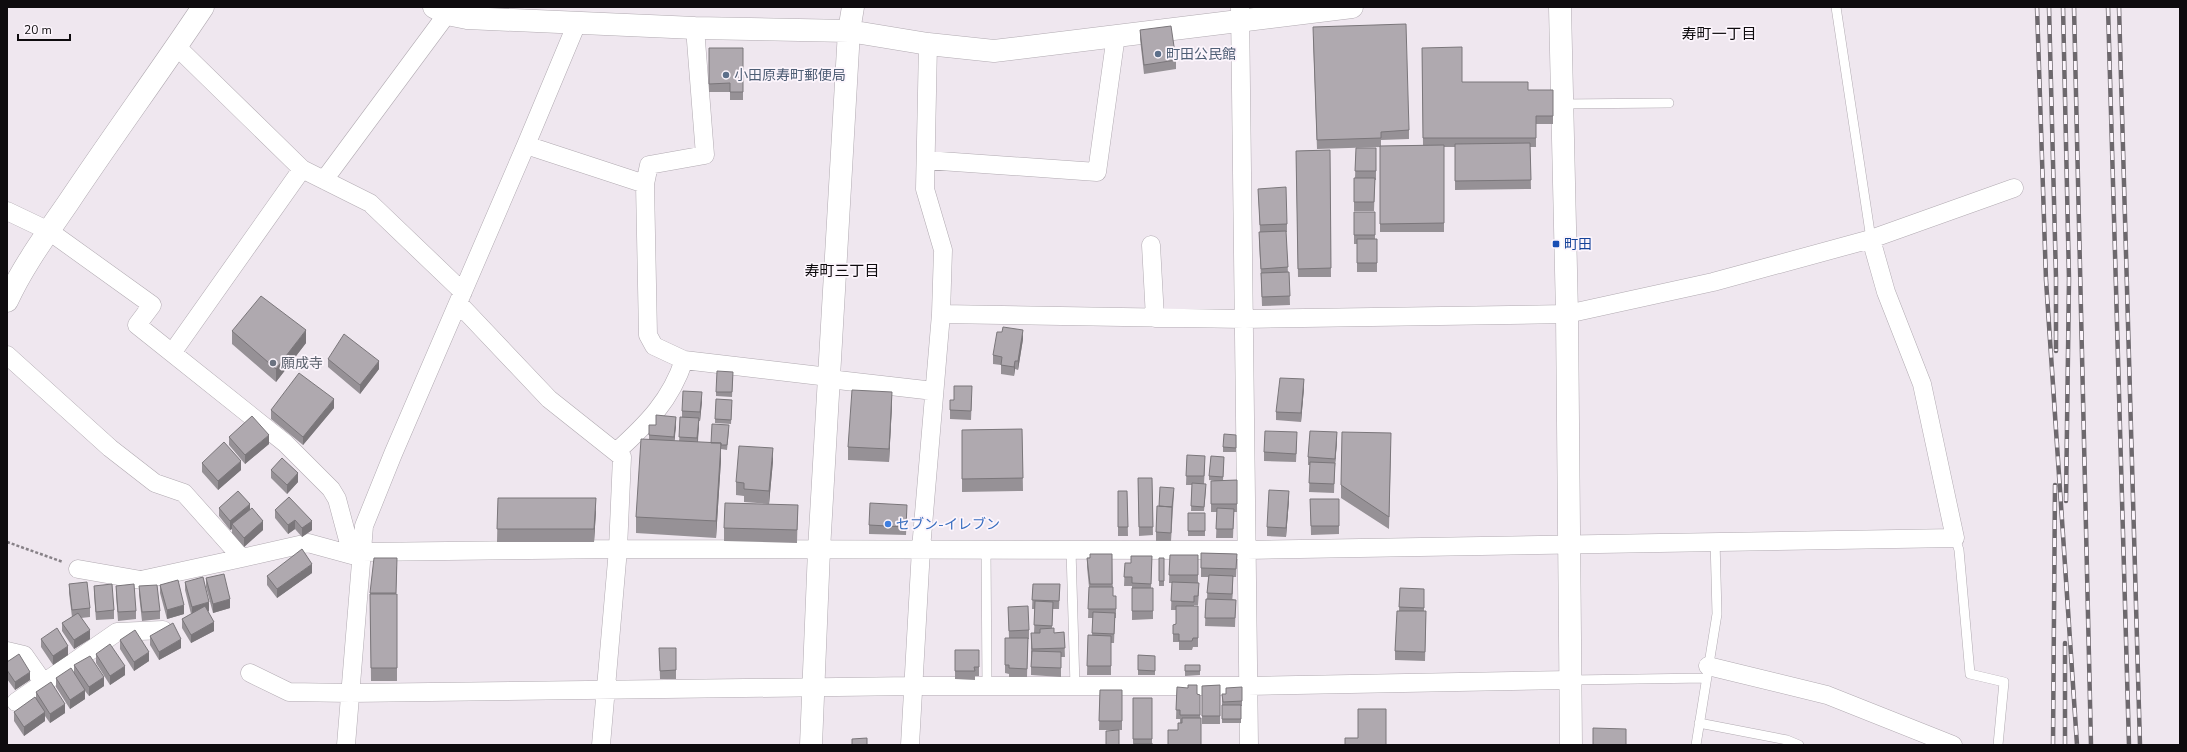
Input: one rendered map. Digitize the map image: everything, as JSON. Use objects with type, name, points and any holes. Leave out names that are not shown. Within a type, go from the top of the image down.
[{"type":"street","points":[[7,301],[26,266],[121,123],[203,7]]},
{"type":"street","points":[[812,745],[819,550],[849,31],[853,7]]},
{"type":"street","points":[[324,180],[440,11],[467,18],[487,13],[577,23],[695,28],[849,31],[928,44],[994,51],[1116,35],[1240,14],[1352,7]]},
{"type":"street","points":[[1560,7],[1567,314],[1571,745]]},
{"type":"street","points":[[1240,14],[1249,745]]},
{"type":"street","points":[[346,745],[357,554],[364,526],[393,454],[461,298],[577,23]]},
{"type":"street","points":[[695,28],[705,155],[649,165],[645,184],[648,335],[654,346],[684,360],[934,391]]},
{"type":"street","points":[[926,160],[1097,172],[1116,35]]},
{"type":"street","points":[[910,745],[921,549],[941,314],[943,250],[926,189],[928,44]]},
{"type":"street","points":[[176,46],[302,169],[370,203],[461,298],[548,399],[622,457],[618,549],[604,690],[601,745]]},
{"type":"street","points":[[526,145],[645,184]]},
{"type":"street","points":[[172,353],[302,169]]},
{"type":"street","points":[[941,314],[1244,319],[1567,314],[1713,282],[1871,239],[2014,188]]},
{"type":"street","points":[[7,211],[49,231],[152,305],[137,325],[285,443],[331,489],[337,499],[357,554]]},
{"type":"street","points":[[78,569],[141,580],[308,543],[357,554],[618,549],[1247,550],[1715,540],[1955,538],[1922,384],[1886,292],[1871,239]]},
{"type":"street","points":[[1151,245],[1155,318]]},
{"type":"street","points":[[7,355],[110,448],[155,483],[184,493],[242,558]]},
{"type":"street","points":[[616,452],[642,428],[661,406],[677,381],[684,360]]},
{"type":"street","points":[[16,702],[117,632],[163,630]]},
{"type":"street","points":[[7,651],[24,654],[43,682]]},
{"type":"street","points":[[1707,672],[1827,695],[1953,745]]},
{"type":"street","points":[[250,673],[289,692],[350,693],[913,686],[1248,686],[1571,680]]},
{"type":"lane","points":[[1836,7],[1871,239]]},
{"type":"lane","points":[[1562,104],[1669,103]]},
{"type":"lane","points":[[1955,538],[1959,550],[1970,674],[2004,682],[1998,745]]},
{"type":"lane","points":[[1696,745],[1717,614],[1715,540]]},
{"type":"lane","points":[[986,550],[987,686]]},
{"type":"lane","points":[[1071,550],[1076,686]]},
{"type":"lane","points":[[1571,680],[1707,672]]},
{"type":"lane","points":[[1699,723],[1787,740],[1799,745]]},
{"type":"path","points":[[7,542],[78,569]]},
{"type":"building","points":[[1406,24],[1409,130],[1381,132],[1381,138],[1317,140],[1313,27]]},
{"type":"building","name":"町田公民館","points":[[1171,26],[1176,60],[1144,65],[1140,30]]},
{"type":"building","points":[[1462,47],[1462,82],[1528,82],[1528,90],[1553,90],[1553,116],[1536,116],[1536,138],[1423,138],[1422,48]]},
{"type":"building","name":"小田原寿町郵便局","points":[[709,48],[743,48],[743,92],[730,92],[730,83],[709,84]]},
{"type":"building","points":[[1530,143],[1531,180],[1455,181],[1455,144]]},
{"type":"building","points":[[1444,145],[1444,223],[1380,224],[1380,146]]},
{"type":"building","points":[[1356,148],[1376,148],[1376,171],[1355,171]]},
{"type":"building","points":[[1330,150],[1331,268],[1298,269],[1296,151]]},
{"type":"building","points":[[1354,178],[1375,178],[1374,202],[1354,202]]},
{"type":"building","points":[[1286,187],[1287,224],[1260,225],[1258,189]]},
{"type":"building","points":[[1354,212],[1375,212],[1375,235],[1354,235]]},
{"type":"building","points":[[1286,231],[1288,267],[1261,269],[1259,232]]},
{"type":"building","points":[[1357,239],[1377,239],[1377,263],[1357,263]]},
{"type":"building","points":[[1289,272],[1290,296],[1262,297],[1261,273]]},
{"type":"building","name":"願成寺","points":[[261,296],[306,330],[276,369],[232,331]]},
{"type":"building","points":[[1003,327],[1023,330],[1018,361],[1015,361],[1014,367],[1001,365],[1002,357],[993,355],[997,332],[1002,332]]},
{"type":"building","points":[[344,334],[379,361],[360,385],[328,359]]},
{"type":"building","points":[[717,371],[733,372],[732,392],[716,392]]},
{"type":"building","points":[[299,373],[334,399],[303,437],[271,410]]},
{"type":"building","points":[[1280,378],[1304,379],[1301,413],[1276,412]]},
{"type":"building","points":[[954,386],[972,386],[971,411],[950,410],[950,400],[954,400]]},
{"type":"building","points":[[852,390],[892,392],[889,449],[848,447]]},
{"type":"building","points":[[683,391],[702,392],[700,412],[682,411]]},
{"type":"building","points":[[716,399],[732,400],[731,420],[715,419]]},
{"type":"building","points":[[656,415],[676,417],[674,437],[649,435],[649,425],[656,425]]},
{"type":"building","points":[[252,416],[269,435],[245,455],[229,437]]},
{"type":"building","points":[[680,417],[699,418],[697,438],[679,437]]},
{"type":"building","points":[[712,424],[729,425],[727,445],[721,445],[721,443],[711,443]]},
{"type":"building","points":[[1022,429],[1023,478],[962,479],[962,430]]},
{"type":"building","points":[[1265,431],[1297,432],[1296,454],[1264,452]]},
{"type":"building","points":[[1310,431],[1337,432],[1335,459],[1308,457]]},
{"type":"building","points":[[1342,432],[1391,433],[1389,517],[1341,485]]},
{"type":"building","points":[[1224,434],[1236,435],[1236,448],[1223,447]]},
{"type":"building","points":[[641,439],[721,443],[716,521],[636,517]]},
{"type":"building","points":[[224,442],[241,461],[218,481],[202,463]]},
{"type":"building","points":[[739,446],[773,448],[769,491],[744,489],[744,483],[736,482]]},
{"type":"building","points":[[1187,455],[1205,456],[1204,476],[1186,476]]},
{"type":"building","points":[[1211,456],[1224,457],[1223,477],[1209,476]]},
{"type":"building","points":[[282,458],[298,473],[287,485],[271,470]]},
{"type":"building","points":[[1310,462],[1335,463],[1334,484],[1309,483]]},
{"type":"building","points":[[1138,478],[1152,478],[1153,527],[1139,527]]},
{"type":"building","points":[[1237,480],[1237,504],[1211,504],[1211,481]]},
{"type":"building","points":[[1192,483],[1206,484],[1204,507],[1191,506]]},
{"type":"building","points":[[1160,487],[1174,488],[1172,507],[1159,506]]},
{"type":"building","points":[[1269,490],[1289,491],[1286,528],[1267,527]]},
{"type":"building","points":[[238,491],[250,504],[230,521],[219,508]]},
{"type":"building","points":[[1118,491],[1127,491],[1128,527],[1118,527]]},
{"type":"building","points":[[289,497],[312,521],[302,528],[295,520],[288,525],[275,510]]},
{"type":"building","points":[[498,498],[596,498],[594,529],[497,529]]},
{"type":"building","points":[[1310,499],[1339,499],[1339,526],[1311,526]]},
{"type":"building","points":[[725,503],[798,505],[797,530],[724,528]]},
{"type":"building","name":"セブン-イレブン","points":[[870,503],[907,505],[906,527],[869,525]]},
{"type":"building","points":[[1157,506],[1172,507],[1171,533],[1156,532]]},
{"type":"building","points":[[252,508],[263,521],[244,538],[232,524]]},
{"type":"building","points":[[1217,508],[1234,509],[1233,529],[1216,529]]},
{"type":"building","points":[[1188,513],[1205,513],[1205,531],[1188,531]]},
{"type":"building","points":[[302,549],[312,564],[277,589],[267,576]]},
{"type":"building","points":[[1201,553],[1237,554],[1236,569],[1201,568]]},
{"type":"building","points":[[1090,554],[1112,554],[1112,584],[1090,584],[1087,558],[1090,558]]},
{"type":"building","points":[[1170,555],[1198,555],[1198,575],[1169,575]]},
{"type":"building","points":[[1131,556],[1152,556],[1151,584],[1132,583],[1132,577],[1124,577],[1125,563],[1131,563]]},
{"type":"building","points":[[374,558],[397,558],[396,593],[370,593]]},
{"type":"building","points":[[1159,558],[1164,558],[1164,581],[1159,581]]},
{"type":"building","points":[[224,574],[230,599],[213,604],[206,578]]},
{"type":"building","points":[[1209,575],[1233,576],[1232,594],[1207,593]]},
{"type":"building","points":[[203,577],[209,602],[192,607],[185,582]]},
{"type":"building","points":[[178,580],[184,605],[167,610],[160,585]]},
{"type":"building","points":[[87,582],[90,608],[72,610],[69,584]]},
{"type":"building","points":[[1172,582],[1199,583],[1198,596],[1194,596],[1194,602],[1171,601]]},
{"type":"building","points":[[112,584],[114,610],[96,612],[94,586]]},
{"type":"building","points":[[134,584],[136,611],[118,612],[116,586]]},
{"type":"building","points":[[1033,584],[1060,584],[1059,601],[1032,600]]},
{"type":"building","points":[[157,585],[160,611],[142,612],[139,586]]},
{"type":"building","points":[[1089,587],[1113,587],[1113,596],[1116,596],[1116,609],[1088,609]]},
{"type":"building","points":[[1132,588],[1153,588],[1153,611],[1132,611]]},
{"type":"building","points":[[1400,588],[1424,589],[1424,608],[1399,607]]},
{"type":"building","points":[[370,594],[397,594],[397,668],[371,668]]},
{"type":"building","points":[[1206,599],[1236,600],[1235,618],[1205,618]]},
{"type":"building","points":[[1035,601],[1053,602],[1052,626],[1034,625]]},
{"type":"building","points":[[205,606],[214,622],[191,635],[182,619]]},
{"type":"building","points":[[1028,606],[1029,630],[1009,631],[1008,607]]},
{"type":"building","points":[[1176,606],[1198,606],[1198,638],[1193,638],[1192,641],[1179,641],[1179,634],[1173,634],[1173,625],[1176,624]]},
{"type":"building","points":[[1397,611],[1426,611],[1425,652],[1395,651]]},
{"type":"building","points":[[1093,612],[1115,613],[1114,634],[1092,633]]},
{"type":"building","points":[[78,613],[90,630],[74,640],[62,623]]},
{"type":"building","points":[[173,623],[181,639],[159,652],[150,636]]},
{"type":"building","points":[[57,628],[68,646],[53,656],[41,639]]},
{"type":"building","points":[[1054,628],[1054,633],[1064,632],[1065,648],[1032,649],[1031,633],[1040,633],[1040,629]]},
{"type":"building","points":[[135,630],[149,652],[134,662],[120,640]]},
{"type":"building","points":[[1088,635],[1111,636],[1111,666],[1087,666]]},
{"type":"building","points":[[1005,638],[1028,638],[1027,669],[1009,668],[1009,665],[1005,665]]},
{"type":"building","points":[[110,644],[125,666],[110,676],[96,654]]},
{"type":"building","points":[[659,648],[676,648],[676,670],[660,671]]},
{"type":"building","points":[[955,650],[979,650],[979,667],[974,667],[975,671],[955,671]]},
{"type":"building","points":[[1032,651],[1061,652],[1061,668],[1031,667]]},
{"type":"building","points":[[19,654],[30,672],[15,682],[7,670],[7,662]]},
{"type":"building","points":[[1138,655],[1155,656],[1155,671],[1138,670]]},
{"type":"building","points":[[90,656],[104,677],[89,687],[74,665]]},
{"type":"building","points":[[1185,665],[1200,665],[1200,671],[1185,671]]},
{"type":"building","points":[[71,668],[85,690],[70,700],[56,678]]},
{"type":"building","points":[[51,682],[65,704],[50,714],[36,692]]},
{"type":"building","points":[[1188,685],[1197,685],[1197,694],[1200,695],[1200,715],[1180,715],[1180,710],[1176,710],[1177,687],[1188,688]]},
{"type":"building","points":[[1220,685],[1220,716],[1202,716],[1202,686]]},
{"type":"building","points":[[1242,687],[1242,701],[1223,702],[1222,694],[1226,694],[1226,688]]},
{"type":"building","points":[[1100,690],[1122,690],[1122,721],[1099,721]]},
{"type":"building","points":[[35,697],[45,712],[24,727],[14,712]]},
{"type":"building","points":[[1133,698],[1152,698],[1152,739],[1133,739]]},
{"type":"building","points":[[1222,705],[1241,705],[1241,719],[1222,719]]},
{"type":"building","points":[[1358,709],[1386,709],[1386,745],[1345,745],[1345,738],[1358,738]]},
{"type":"building","points":[[1182,718],[1201,718],[1201,745],[1168,745],[1168,730],[1178,730],[1178,723],[1182,723]]},
{"type":"building","points":[[1593,728],[1626,729],[1626,745],[1593,745]]},
{"type":"building","points":[[1119,730],[1119,745],[1106,745],[1106,731]]},
{"type":"building","points":[[867,738],[867,745],[852,745],[852,739]]},
{"type":"building","points":[[1153,744],[1153,745],[1134,745]]},
{"type":"railway","points":[[2037,7],[2046,280],[2077,745]]},
{"type":"railway","points":[[2049,7],[2056,278],[2056,351]]},
{"type":"railway","points":[[2063,7],[2069,279],[2066,501]]},
{"type":"railway","points":[[2074,7],[2091,745]]},
{"type":"railway","points":[[2108,7],[2129,745]]},
{"type":"railway","points":[[2119,7],[2140,745]]},
{"type":"railway","points":[[2053,745],[2055,485]]},
{"type":"railway","points":[[2065,643],[2065,745]]},
{"type":"place","name":"町田公民館","points":[[1158,54]]},
{"type":"place","name":"小田原寿町郵便局","points":[[726,75]]},
{"type":"place","name":"町田","points":[[1556,244]]},
{"type":"place","name":"願成寺","points":[[273,363]]},
{"type":"place","name":"セブン-イレブン","points":[[888,524]]},
{"type":"district","name":"寿町一丁目","points":[[1719,34]]},
{"type":"district","name":"寿町三丁目","points":[[842,271]]}]
